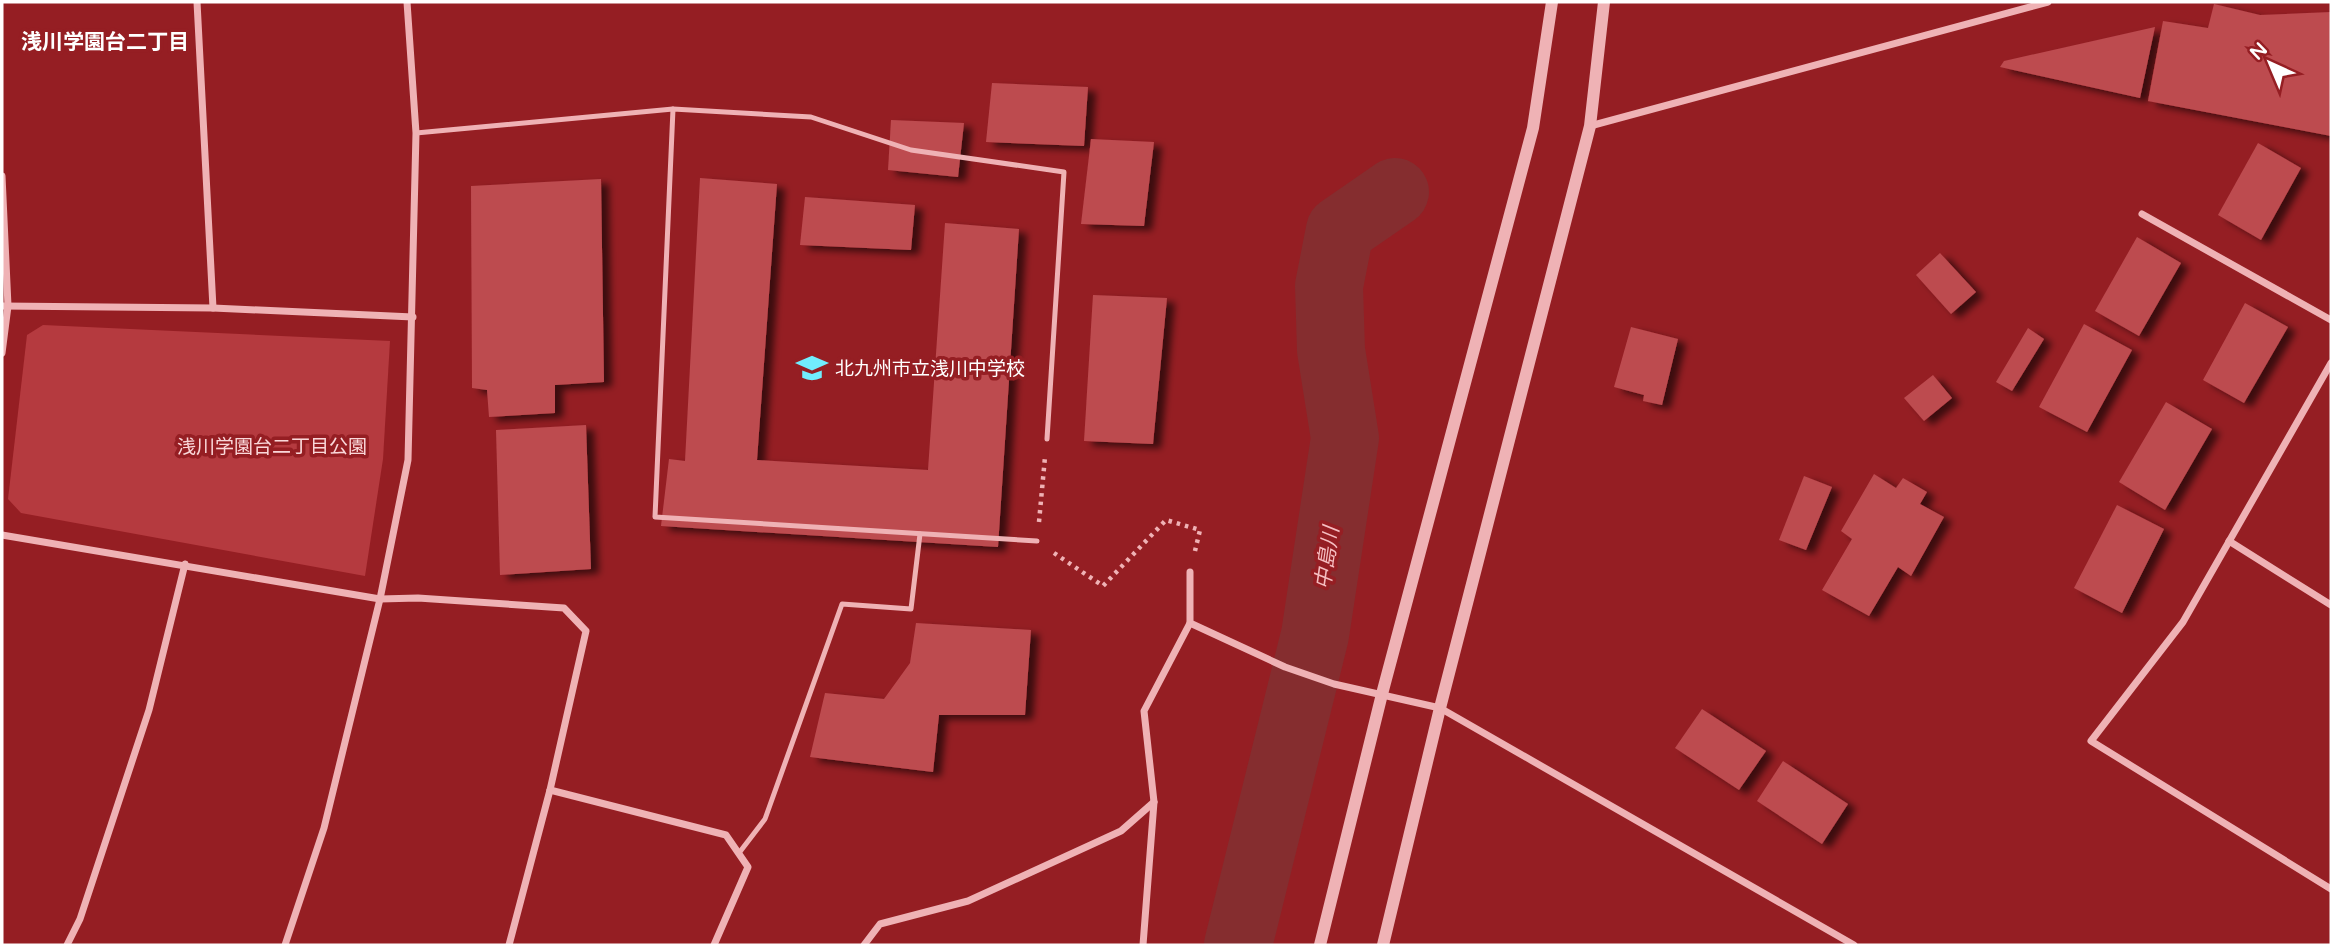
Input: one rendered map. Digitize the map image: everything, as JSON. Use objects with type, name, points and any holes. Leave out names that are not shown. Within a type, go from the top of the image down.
[{"type":"street","points":[[197,2],[213,308]]},
{"type":"street","points":[[285,945],[324,828],[380,599],[408,460],[416,133],[407,2]]},
{"type":"street","points":[[1320,945],[1382,694],[1533,128],[1552,2]]},
{"type":"street","points":[[1382,945],[1440,708],[1590,126],[1604,2]]},
{"type":"street","points":[[1590,126],[2048,2]]},
{"type":"street","points":[[2,176],[5,306],[2,353]]},
{"type":"street","points":[[2143,214],[2331,320]]},
{"type":"street","points":[[5,306],[213,308],[413,317]]},
{"type":"street","points":[[2331,363],[2183,622],[2091,741],[2331,889]]},
{"type":"street","points":[[2,535],[380,599],[418,598],[564,608],[586,631],[550,790],[509,945]]},
{"type":"street","points":[[2229,541],[2331,605]]},
{"type":"street","points":[[67,945],[80,919],[149,710],[185,564]]},
{"type":"street","points":[[1143,945],[1154,802],[1144,710],[1190,623],[1190,572]]},
{"type":"street","points":[[1190,623],[1285,667],[1334,684],[1440,708],[1854,945]]},
{"type":"street","points":[[550,790],[726,835],[748,867],[714,945]]},
{"type":"street","points":[[864,945],[880,924],[968,901],[1121,831],[1154,802]]},
{"type":"lane","points":[[416,133],[673,109],[811,117],[911,150],[1064,172],[1047,439]]},
{"type":"lane","points":[[673,109],[655,517],[1037,541]]},
{"type":"lane","points":[[738,853],[765,819],[842,604],[911,609],[920,534]]},
{"type":"path","points":[[1047,439],[1037,541],[1103,586],[1166,520],[1200,530],[1190,572]]},
{"type":"green space","name":"浅川学園台二丁目公園","points":[[43,325],[390,341],[383,459],[365,576],[21,513],[8,499],[27,335]]},
{"type":"building","points":[[2214,4],[2260,15],[2331,12],[2331,136],[2148,101],[2163,21],[2208,28]]},
{"type":"building","points":[[2155,27],[2140,98],[2000,67],[2004,61]]},
{"type":"building","points":[[992,83],[1088,87],[1084,146],[986,142]]},
{"type":"building","points":[[891,120],[964,123],[958,177],[888,170]]},
{"type":"building","points":[[1091,139],[1154,142],[1144,226],[1081,224]]},
{"type":"building","points":[[2258,143],[2301,168],[2261,240],[2218,215]]},
{"type":"building","points":[[700,178],[777,184],[757,460],[928,470],[945,223],[1019,229],[998,547],[661,526],[669,459],[685,461]]},
{"type":"building","points":[[601,179],[604,382],[555,385],[555,413],[489,417],[487,390],[472,388],[471,186]]},
{"type":"building","points":[[805,197],[915,205],[911,250],[800,245]]},
{"type":"building","points":[[2137,237],[2181,263],[2139,336],[2095,311]]},
{"type":"building","points":[[1940,253],[1976,292],[1951,314],[1916,275]]},
{"type":"building","points":[[1093,295],[1167,298],[1153,444],[1084,441]]},
{"type":"building","points":[[2245,303],[2288,327],[2244,403],[2203,380]]},
{"type":"building","points":[[2084,324],[2132,350],[2087,432],[2039,407]]},
{"type":"building","points":[[1631,327],[1678,339],[1662,405],[1643,401],[1644,395],[1614,387]]},
{"type":"building","points":[[2028,328],[2044,339],[2012,391],[1996,382]]},
{"type":"building","points":[[1933,375],[1952,398],[1924,421],[1904,398]]},
{"type":"building","points":[[2166,402],[2212,429],[2165,510],[2119,482]]},
{"type":"building","points":[[586,425],[591,569],[500,575],[496,430]]},
{"type":"building","points":[[1874,474],[1896,488],[1903,478],[1927,492],[1920,504],[1944,517],[1911,576],[1898,567],[1869,616],[1822,590],[1852,539],[1841,531]]},
{"type":"building","points":[[1804,476],[1832,487],[1806,550],[1779,540]]},
{"type":"building","points":[[2117,505],[2164,529],[2122,613],[2074,588]]},
{"type":"building","points":[[916,623],[1031,630],[1025,715],[939,715],[933,772],[810,757],[825,693],[884,699],[910,663]]},
{"type":"building","points":[[1702,709],[1766,751],[1739,790],[1675,748]]},
{"type":"building","points":[[1783,761],[1848,804],[1822,844],[1757,801]]},
{"type":"waterway","name":"中島川","points":[[1238,945],[1315,635],[1345,438],[1331,350],[1329,286],[1340,230],[1395,192]]},
{"type":"place","name":"北九州市立浅川中学校","points":[[812,368]]},
{"type":"district","name":"浅川学園台二丁目","points":[[105,42]]}]
